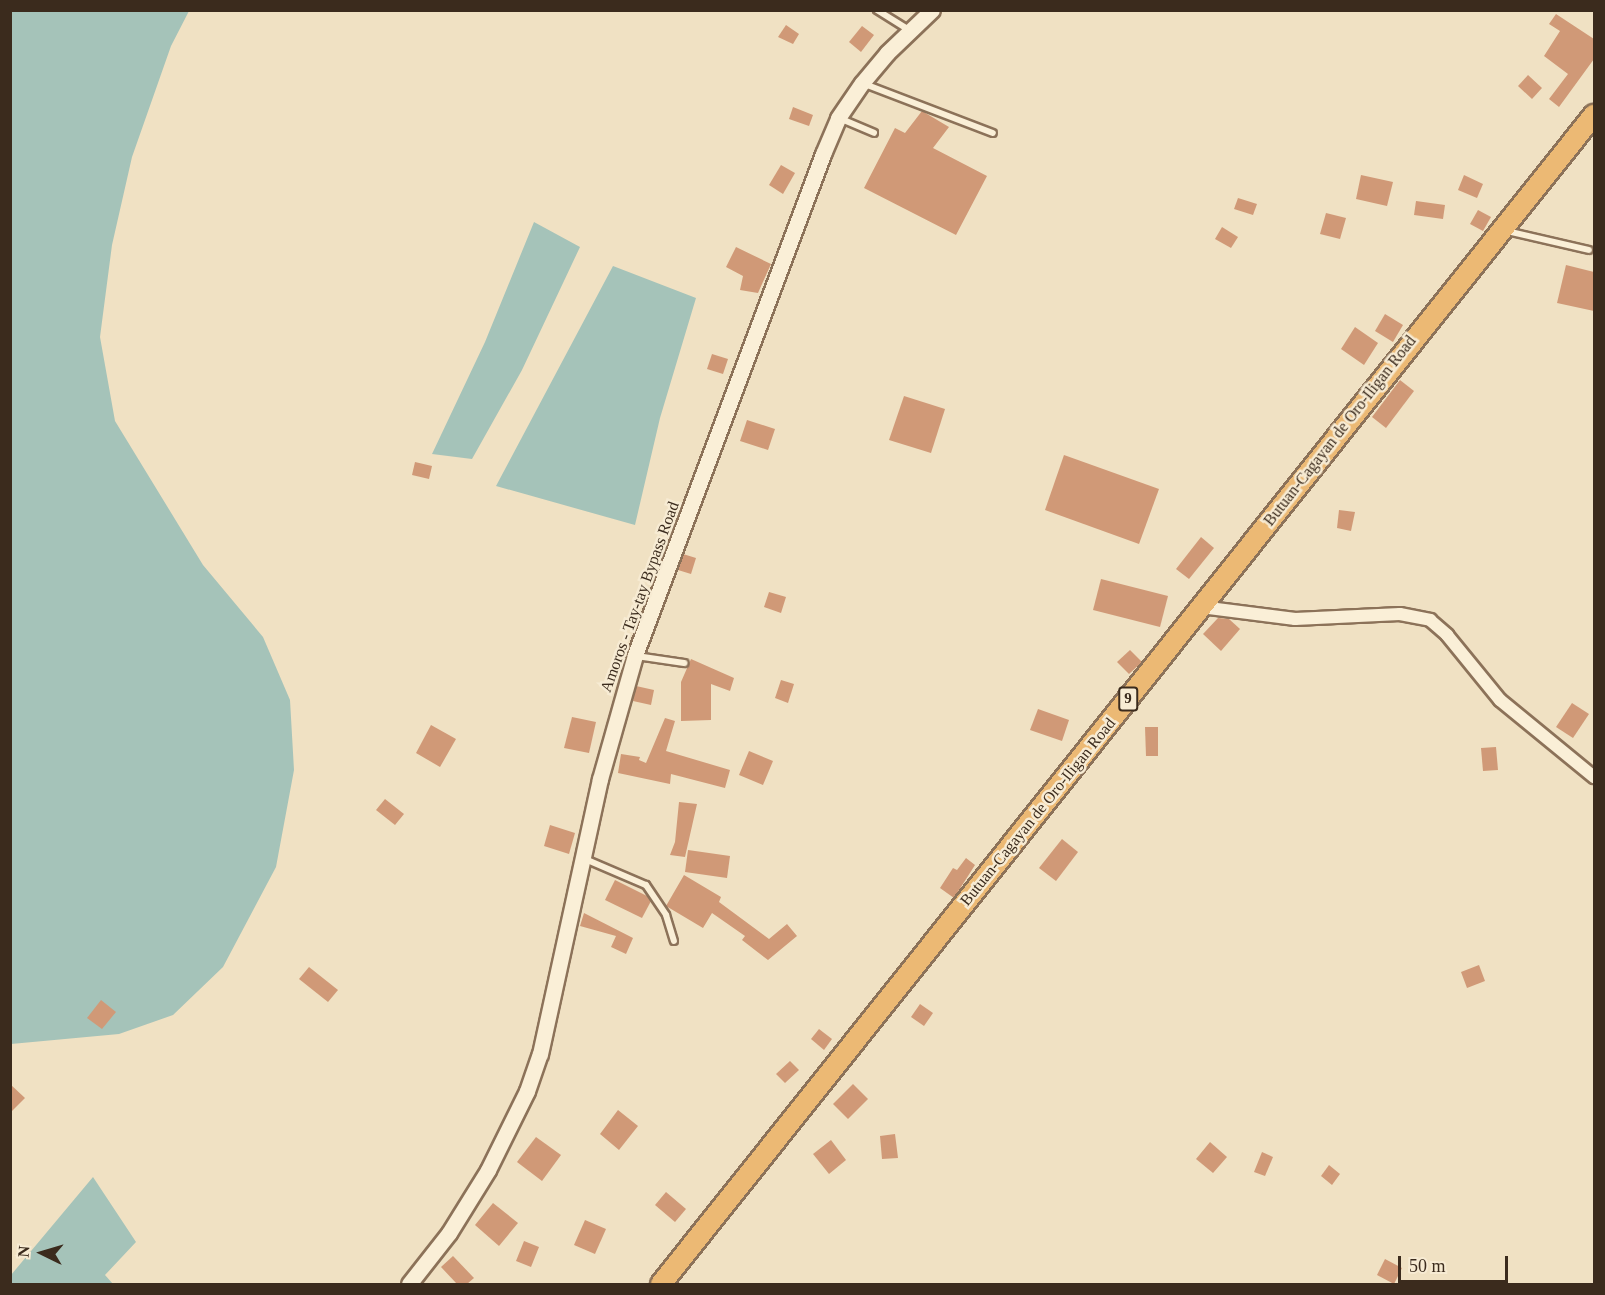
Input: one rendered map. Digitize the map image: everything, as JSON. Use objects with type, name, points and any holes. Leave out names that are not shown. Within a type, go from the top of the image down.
[{"type":"highway","name":"Butuan-Cagayan de Oro-Iligan Road","points":[[661,1284],[1594,115]]},
{"type":"street","name":"Amoros - Tay-tay Bypass Road","points":[[409,1284],[449,1233],[488,1170],[527,1091],[540,1053],[585,859],[600,779],[635,656],[838,118],[862,83],[910,30],[932,10]]},
{"type":"street","points":[[1201,607],[1295,619],[1400,614],[1430,620],[1447,634],[1500,700],[1594,777]]},
{"type":"lane","points":[[877,10],[910,30]]},
{"type":"lane","points":[[862,83],[993,133]]},
{"type":"lane","points":[[838,118],[874,133]]},
{"type":"lane","points":[[1501,229],[1589,250]]},
{"type":"lane","points":[[635,656],[684,663]]},
{"type":"lane","points":[[585,859],[646,885],[666,915],[674,941]]},
{"type":"water","points":[[11,11],[189,11],[171,46],[132,157],[112,245],[100,337],[115,421],[203,565],[263,637],[290,700],[294,770],[276,867],[223,967],[173,1015],[119,1034],[11,1044]]},
{"type":"water","points":[[534,222],[580,247],[522,370],[472,459],[432,454],[485,342]]},
{"type":"water","points":[[613,266],[696,298],[660,418],[635,525],[496,486]]},
{"type":"water","points":[[93,1177],[136,1242],[105,1275],[113,1284],[11,1284],[11,1275]]},
{"type":"building","points":[[1556,14],[1594,39],[1594,59],[1559,107],[1549,99],[1568,74],[1544,56],[1560,31],[1549,24]]},
{"type":"building","points":[[786,25],[799,34],[793,44],[778,37]]},
{"type":"building","points":[[862,26],[874,35],[861,52],[849,42]]},
{"type":"building","points":[[1528,75],[1542,88],[1532,99],[1518,86]]},
{"type":"building","points":[[793,107],[813,115],[809,126],[789,119]]},
{"type":"building","points":[[922,111],[949,127],[933,148],[987,176],[956,235],[864,188],[895,128],[905,133]]},
{"type":"building","points":[[781,165],[795,173],[783,194],[769,185]]},
{"type":"building","points":[[1361,175],[1393,182],[1387,206],[1356,199]]},
{"type":"building","points":[[1464,175],[1483,184],[1477,198],[1458,190]]},
{"type":"building","points":[[1238,198],[1257,204],[1253,215],[1234,209]]},
{"type":"building","points":[[1416,201],[1445,205],[1443,219],[1414,215]]},
{"type":"building","points":[[1478,210],[1491,217],[1483,231],[1470,224]]},
{"type":"building","points":[[1326,213],[1346,218],[1340,239],[1320,234]]},
{"type":"building","points":[[1222,227],[1238,237],[1231,248],[1215,239]]},
{"type":"building","points":[[736,247],[771,264],[758,293],[740,290],[743,276],[726,267]]},
{"type":"building","points":[[1566,265],[1594,272],[1594,311],[1557,303]]},
{"type":"building","points":[[1385,314],[1403,325],[1393,342],[1375,331]]},
{"type":"building","points":[[1355,327],[1378,343],[1364,365],[1341,349]]},
{"type":"building","points":[[712,354],[728,359],[723,374],[707,369]]},
{"type":"building","points":[[1400,380],[1414,391],[1386,428],[1372,417]]},
{"type":"building","points":[[904,396],[945,409],[931,453],[889,440]]},
{"type":"building","points":[[747,420],[775,429],[768,450],[740,441]]},
{"type":"building","points":[[1064,455],[1159,489],[1139,544],[1045,510]]},
{"type":"building","points":[[415,462],[432,466],[429,479],[412,475]]},
{"type":"building","points":[[1339,510],[1355,512],[1351,531],[1337,528]]},
{"type":"building","points":[[1201,537],[1214,548],[1189,579],[1176,569]]},
{"type":"building","points":[[683,554],[696,558],[691,574],[678,570]]},
{"type":"building","points":[[1101,579],[1168,596],[1160,627],[1093,610]]},
{"type":"building","points":[[769,592],[786,597],[781,613],[764,607]]},
{"type":"building","points":[[1218,618],[1229,619],[1240,629],[1221,651],[1203,634]]},
{"type":"building","points":[[1130,650],[1142,662],[1129,674],[1117,662]]},
{"type":"building","points":[[691,659],[734,678],[730,691],[711,684],[711,720],[681,721],[681,682]]},
{"type":"building","points":[[781,680],[794,684],[788,703],[775,698]]},
{"type":"building","points":[[636,686],[654,690],[651,705],[633,701]]},
{"type":"building","points":[[1572,703],[1589,714],[1573,738],[1556,727]]},
{"type":"building","points":[[1038,709],[1069,720],[1062,741],[1030,730]]},
{"type":"building","points":[[572,717],[596,722],[589,753],[564,748]]},
{"type":"building","points":[[665,718],[675,721],[666,751],[730,770],[725,788],[671,774],[670,784],[618,773],[621,754],[640,757],[639,760],[646,763]]},
{"type":"building","points":[[431,725],[456,739],[440,767],[416,753]]},
{"type":"building","points":[[1145,727],[1158,727],[1158,756],[1146,756]]},
{"type":"building","points":[[1496,747],[1498,770],[1483,771],[1481,748]]},
{"type":"building","points":[[749,751],[773,761],[763,785],[739,775]]},
{"type":"building","points":[[385,799],[404,814],[395,825],[376,810]]},
{"type":"building","points":[[679,802],[697,804],[685,857],[670,855],[675,842]]},
{"type":"building","points":[[550,825],[575,833],[569,854],[544,846]]},
{"type":"building","points":[[1062,839],[1078,852],[1056,881],[1039,868]]},
{"type":"building","points":[[688,850],[730,856],[727,878],[685,872]]},
{"type":"building","points":[[966,858],[975,865],[954,898],[940,888],[953,868],[957,870]]},
{"type":"building","points":[[684,875],[721,897],[719,902],[769,939],[787,924],[797,936],[768,960],[742,940],[745,936],[712,913],[703,928],[666,906]]},
{"type":"building","points":[[615,880],[647,896],[651,901],[642,918],[605,900]]},
{"type":"building","points":[[584,913],[633,938],[626,954],[611,947],[616,936],[580,926]]},
{"type":"building","points":[[1479,965],[1485,981],[1467,988],[1461,972]]},
{"type":"building","points":[[309,967],[338,990],[328,1002],[299,979]]},
{"type":"building","points":[[101,1000],[116,1012],[102,1029],[87,1018]]},
{"type":"building","points":[[920,1004],[933,1013],[924,1026],[911,1017]]},
{"type":"building","points":[[819,1029],[832,1039],[824,1050],[811,1039]]},
{"type":"building","points":[[790,1061],[799,1070],[785,1083],[776,1074]]},
{"type":"building","points":[[10,1084],[25,1098],[10,1113]]},
{"type":"building","points":[[853,1084],[868,1099],[848,1119],[833,1104]]},
{"type":"building","points":[[618,1110],[638,1126],[619,1150],[600,1134]]},
{"type":"building","points":[[895,1134],[898,1158],[882,1159],[880,1136]]},
{"type":"building","points":[[536,1137],[561,1155],[542,1181],[517,1162]]},
{"type":"building","points":[[831,1140],[846,1160],[829,1174],[813,1154]]},
{"type":"building","points":[[1210,1142],[1227,1157],[1213,1173],[1196,1159]]},
{"type":"building","points":[[1262,1152],[1273,1157],[1265,1176],[1254,1172]]},
{"type":"building","points":[[1329,1165],[1340,1174],[1332,1185],[1321,1176]]},
{"type":"building","points":[[666,1192],[686,1209],[675,1222],[655,1205]]},
{"type":"building","points":[[493,1203],[518,1223],[499,1246],[475,1225]]},
{"type":"building","points":[[585,1220],[606,1229],[595,1254],[574,1245]]},
{"type":"building","points":[[524,1241],[539,1247],[531,1267],[516,1261]]},
{"type":"building","points":[[453,1256],[474,1278],[467,1284],[457,1284],[441,1267]]},
{"type":"building","points":[[1385,1259],[1402,1268],[1394,1284],[1377,1275]]}]
